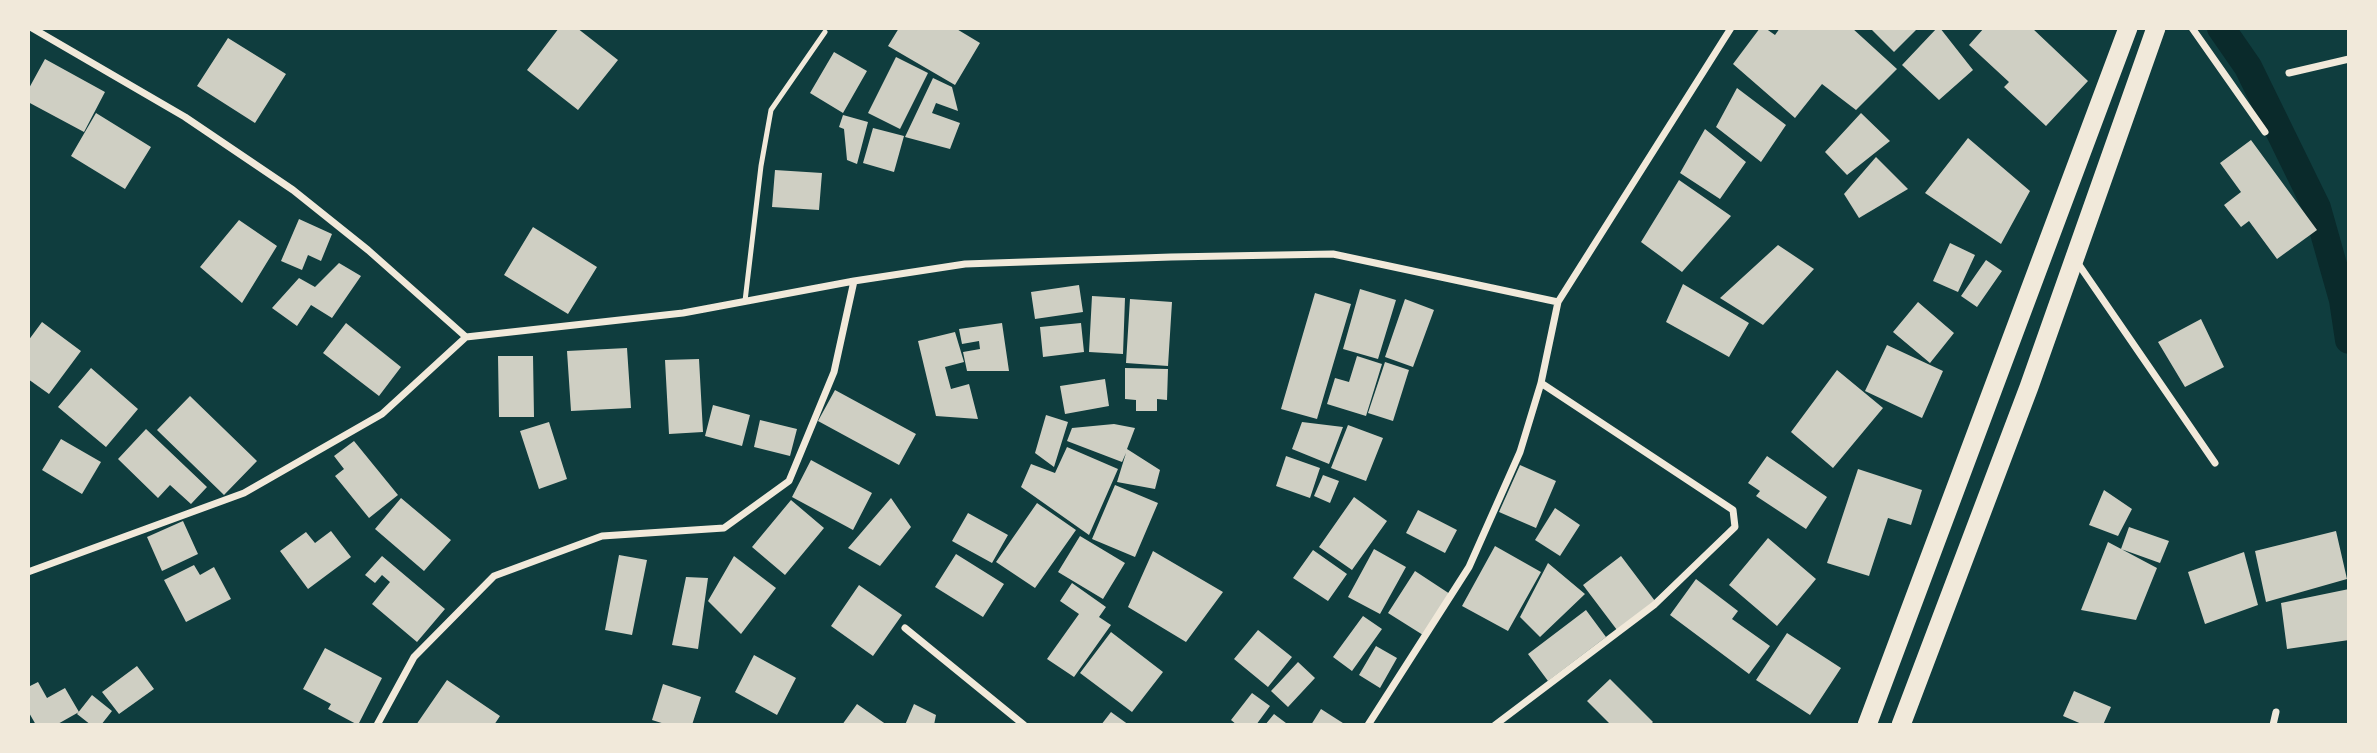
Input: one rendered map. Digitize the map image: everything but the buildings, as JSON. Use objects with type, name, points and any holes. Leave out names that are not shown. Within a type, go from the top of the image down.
[{"type":"highway","points":[[1867,725],[2128,28]]},
{"type":"highway","points":[[1901,725],[2029,387],[2155,28]]},
{"type":"street","points":[[32,28],[185,117],[293,190],[368,250],[466,337]]},
{"type":"street","points":[[1368,725],[1469,567],[1520,452],[1541,383],[1558,302],[1731,28]]},
{"type":"street","points":[[2192,28],[2265,132]]},
{"type":"street","points":[[2288,73],[2349,59]]},
{"type":"street","points":[[28,572],[244,493],[382,414],[466,337],[682,313],[854,281],[965,264],[1333,254],[1558,302]]},
{"type":"street","points":[[2075,259],[2215,463]]},
{"type":"street","points":[[377,725],[414,657],[494,576],[602,536],[724,528],[789,481],[834,372],[854,281]]},
{"type":"street","points":[[1495,725],[1654,605],[1735,527],[1733,510],[1541,383]]},
{"type":"street","points":[[905,628],[1024,725]]},
{"type":"street","points":[[2273,725],[2276,712]]},
{"type":"lane","points":[[746,301],[761,166],[771,110],[825,32]]},
{"type":"waterway","points":[[2221,28],[2248,67],[2317,208],[2343,300],[2349,340]]}]
